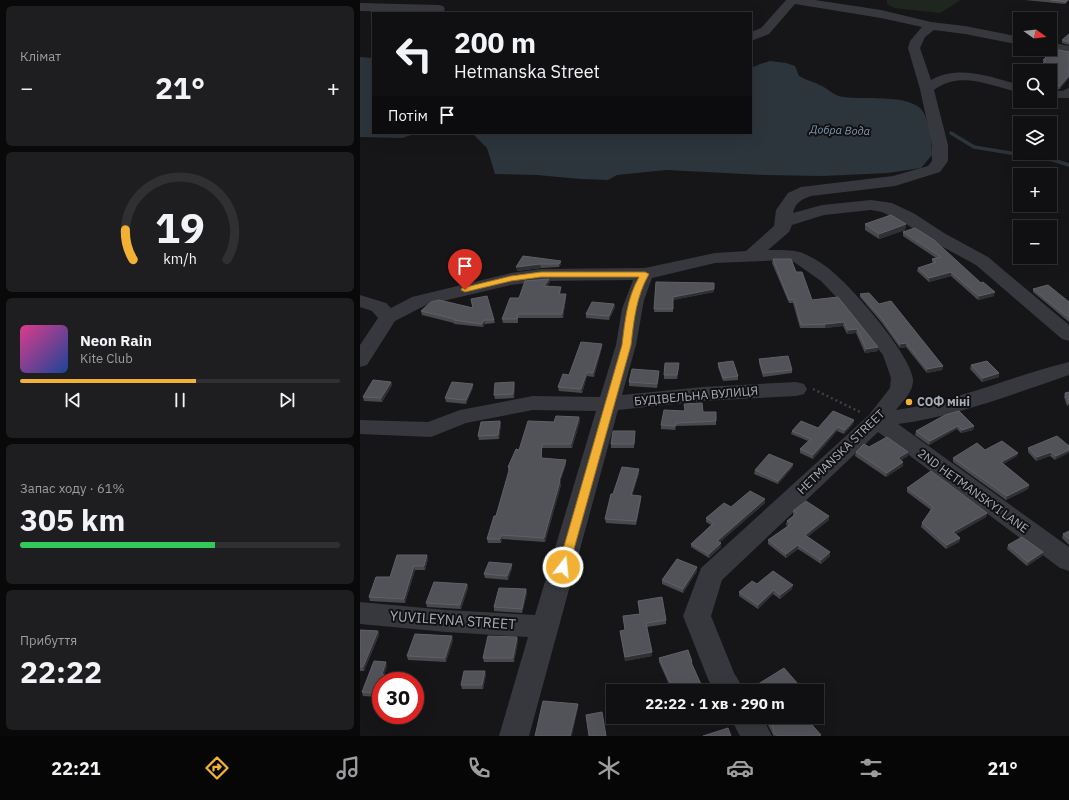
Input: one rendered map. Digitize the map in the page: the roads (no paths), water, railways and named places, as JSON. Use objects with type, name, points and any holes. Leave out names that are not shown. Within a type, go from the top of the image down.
[{"type":"street","points":[[752,37],[765,31],[793,0],[881,14],[931,26],[1013,39]]},
{"type":"street","points":[[360,7],[439,9]]},
{"type":"street","points":[[800,258],[783,225],[785,210],[794,197],[807,191],[895,181],[934,169],[940,161],[940,144],[927,89],[914,48],[916,41],[921,34],[931,26]]},
{"type":"street","points":[[1057,47],[1069,50]]},
{"type":"street","points":[[927,89],[942,79],[960,76],[972,77],[1013,87]]},
{"type":"street","points":[[1057,94],[1068,94]]},
{"type":"street","points":[[751,256],[783,225],[822,210],[871,205],[886,207],[909,218],[938,237],[982,261],[1069,335]]},
{"type":"street","name":"HETMANSKA STREET","points":[[388,317],[419,301],[511,279],[541,275],[645,274],[715,258],[751,256],[788,255],[800,258],[828,277],[850,299],[893,354],[902,378],[901,389],[877,420],[710,575],[697,616],[726,684]]},
{"type":"street","points":[[514,736],[626,345],[631,308],[638,286],[645,274]]},
{"type":"street","points":[[360,300],[379,307],[388,317],[360,361]]},
{"type":"street","points":[[877,420],[920,414],[969,401],[1069,368]]},
{"type":"street","name":"БУДІВЕЛЬНА ВУЛИЦЯ","points":[[360,427],[431,430],[460,417],[533,403],[608,404],[703,394],[796,389]]},
{"type":"street","name":"2ND HETMANSKYI LANE","points":[[877,420],[1069,561]]},
{"type":"street","name":"YUVILEYNA STREET","points":[[360,613],[446,621],[546,627]]},
{"type":"street","points":[[750,724],[757,736]]},
{"type":"water","points":[[360,57],[372,58],[372,134],[414,134],[402,138],[360,137]]},
{"type":"water","points":[[770,61],[795,66],[799,76],[841,96],[852,98],[894,99],[913,104],[920,108],[926,117],[931,137],[932,155],[921,168],[888,173],[822,176],[666,170],[617,175],[608,180],[581,179],[537,175],[495,174],[487,148],[473,134],[752,134],[752,68]]},
{"type":"waterway","name":"Добра Вода","points":[[951,133],[974,147],[1053,160],[1069,165]]},
{"type":"place","name":"СОФ міні","points":[[909,402]]}]
